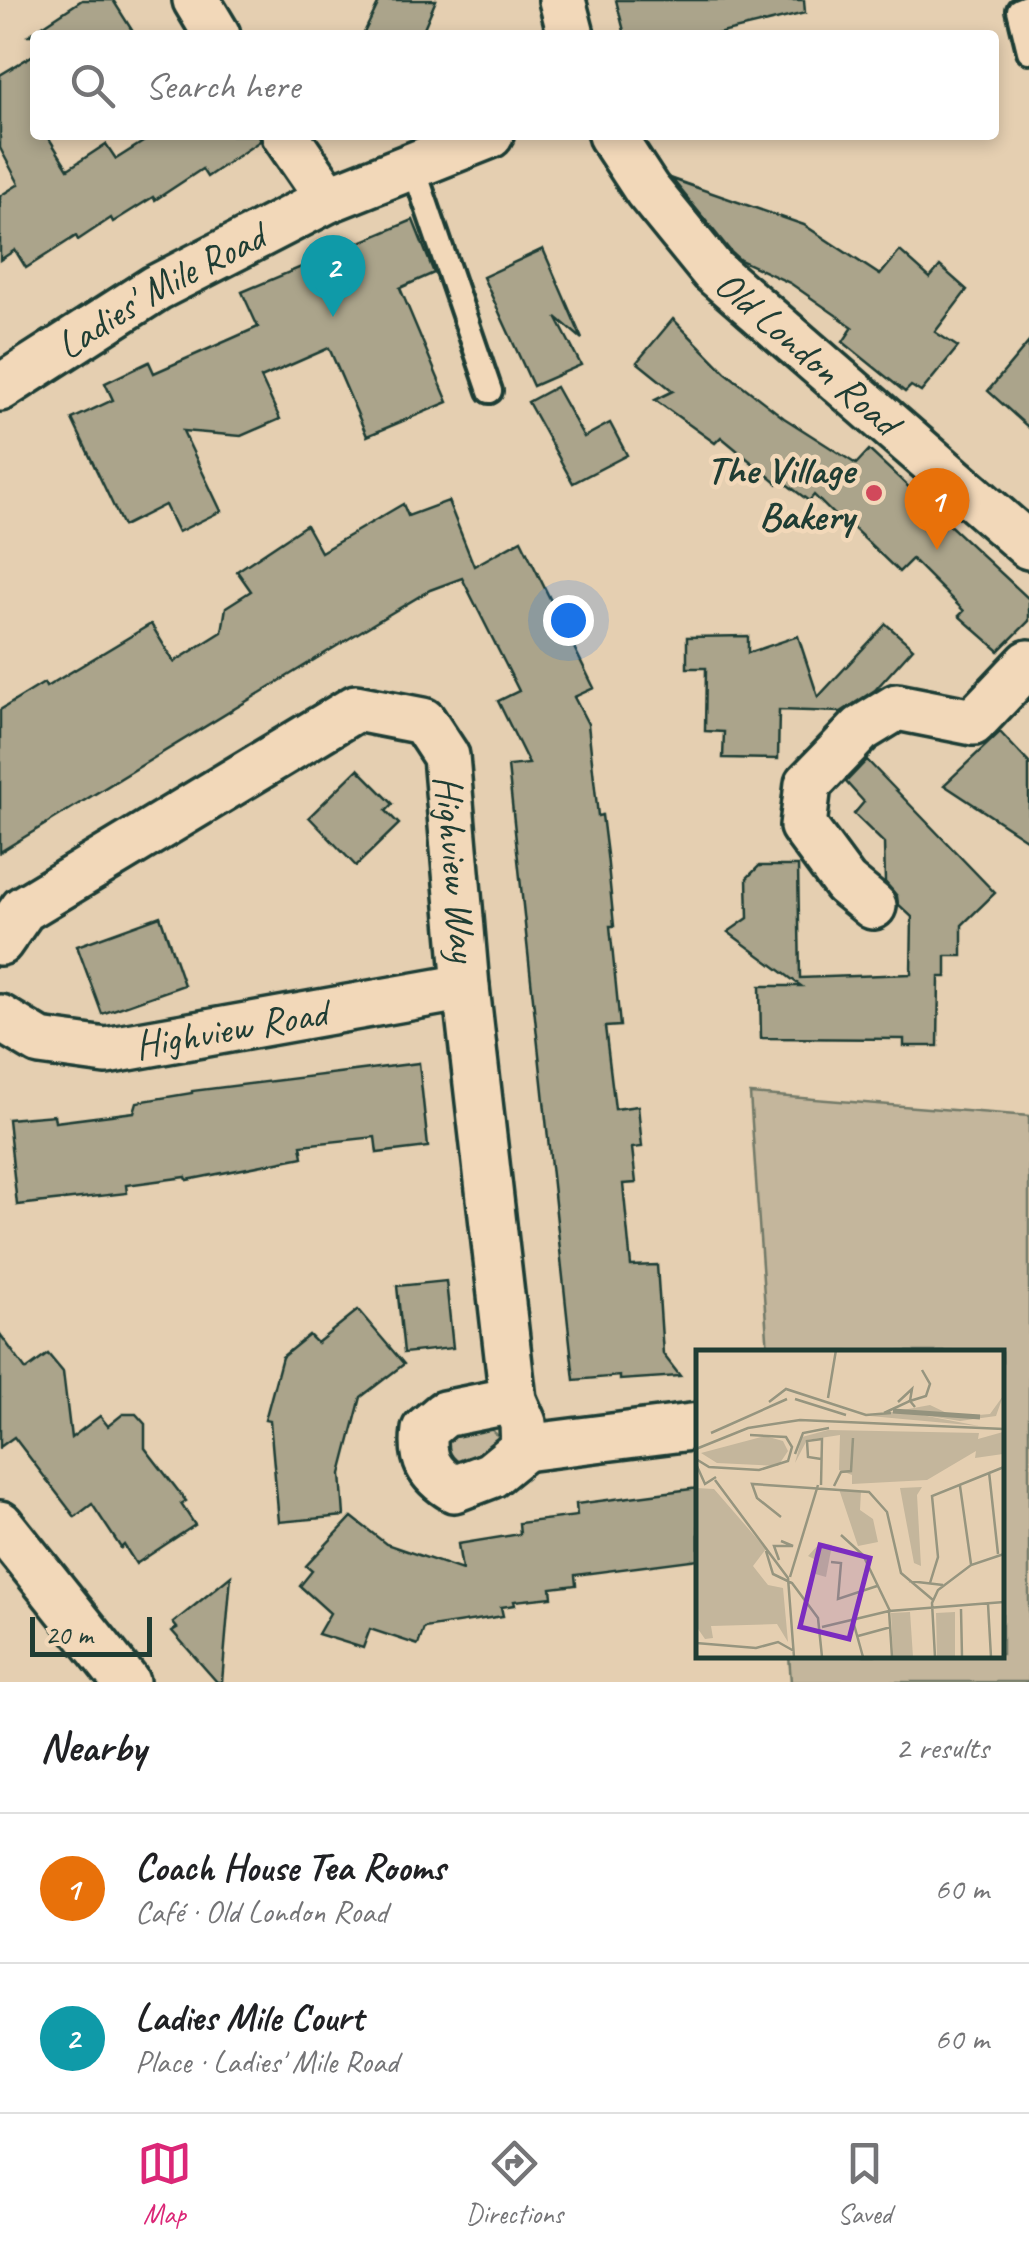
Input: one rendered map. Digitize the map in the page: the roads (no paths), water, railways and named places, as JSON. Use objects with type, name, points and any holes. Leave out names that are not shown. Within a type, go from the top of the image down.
[{"type":"street","points":[[196,0],[214,30]]},
{"type":"street","points":[[562,0],[570,30]]},
{"type":"street","points":[[288,140],[329,199]]},
{"type":"street","name":"Ladies' Mile Road","points":[[5,374],[156,288],[329,199],[478,140]]},
{"type":"street","name":"Old London Road","points":[[614,140],[647,190],[713,271],[1029,546]]},
{"type":"street","points":[[873,906],[845,883],[802,826],[808,784],[861,729],[897,707],[972,722],[1029,663]]},
{"type":"street","name":"Highview Way","points":[[0,942],[23,909],[356,708],[423,721],[446,756],[466,986],[513,1400],[523,1423],[524,1448]]},
{"type":"street","name":"Highview Road","points":[[0,1018],[40,1042],[106,1051],[466,986]]},
{"type":"street","points":[[513,1400],[444,1414],[425,1430],[422,1452],[434,1477],[454,1488],[491,1475],[524,1448],[696,1426]]},
{"type":"street","points":[[0,1524],[126,1682]]},
{"type":"lane","points":[[1029,6],[1018,10],[1029,52]]},
{"type":"lane","points":[[413,166],[490,391]]},
{"type":"place","name":"Ladies Mile Court","points":[[333,317]]},
{"type":"place","name":"The Village Bakery","points":[[874,493]]},
{"type":"place","name":"Coach House Tea Rooms","points":[[937,550]]}]
